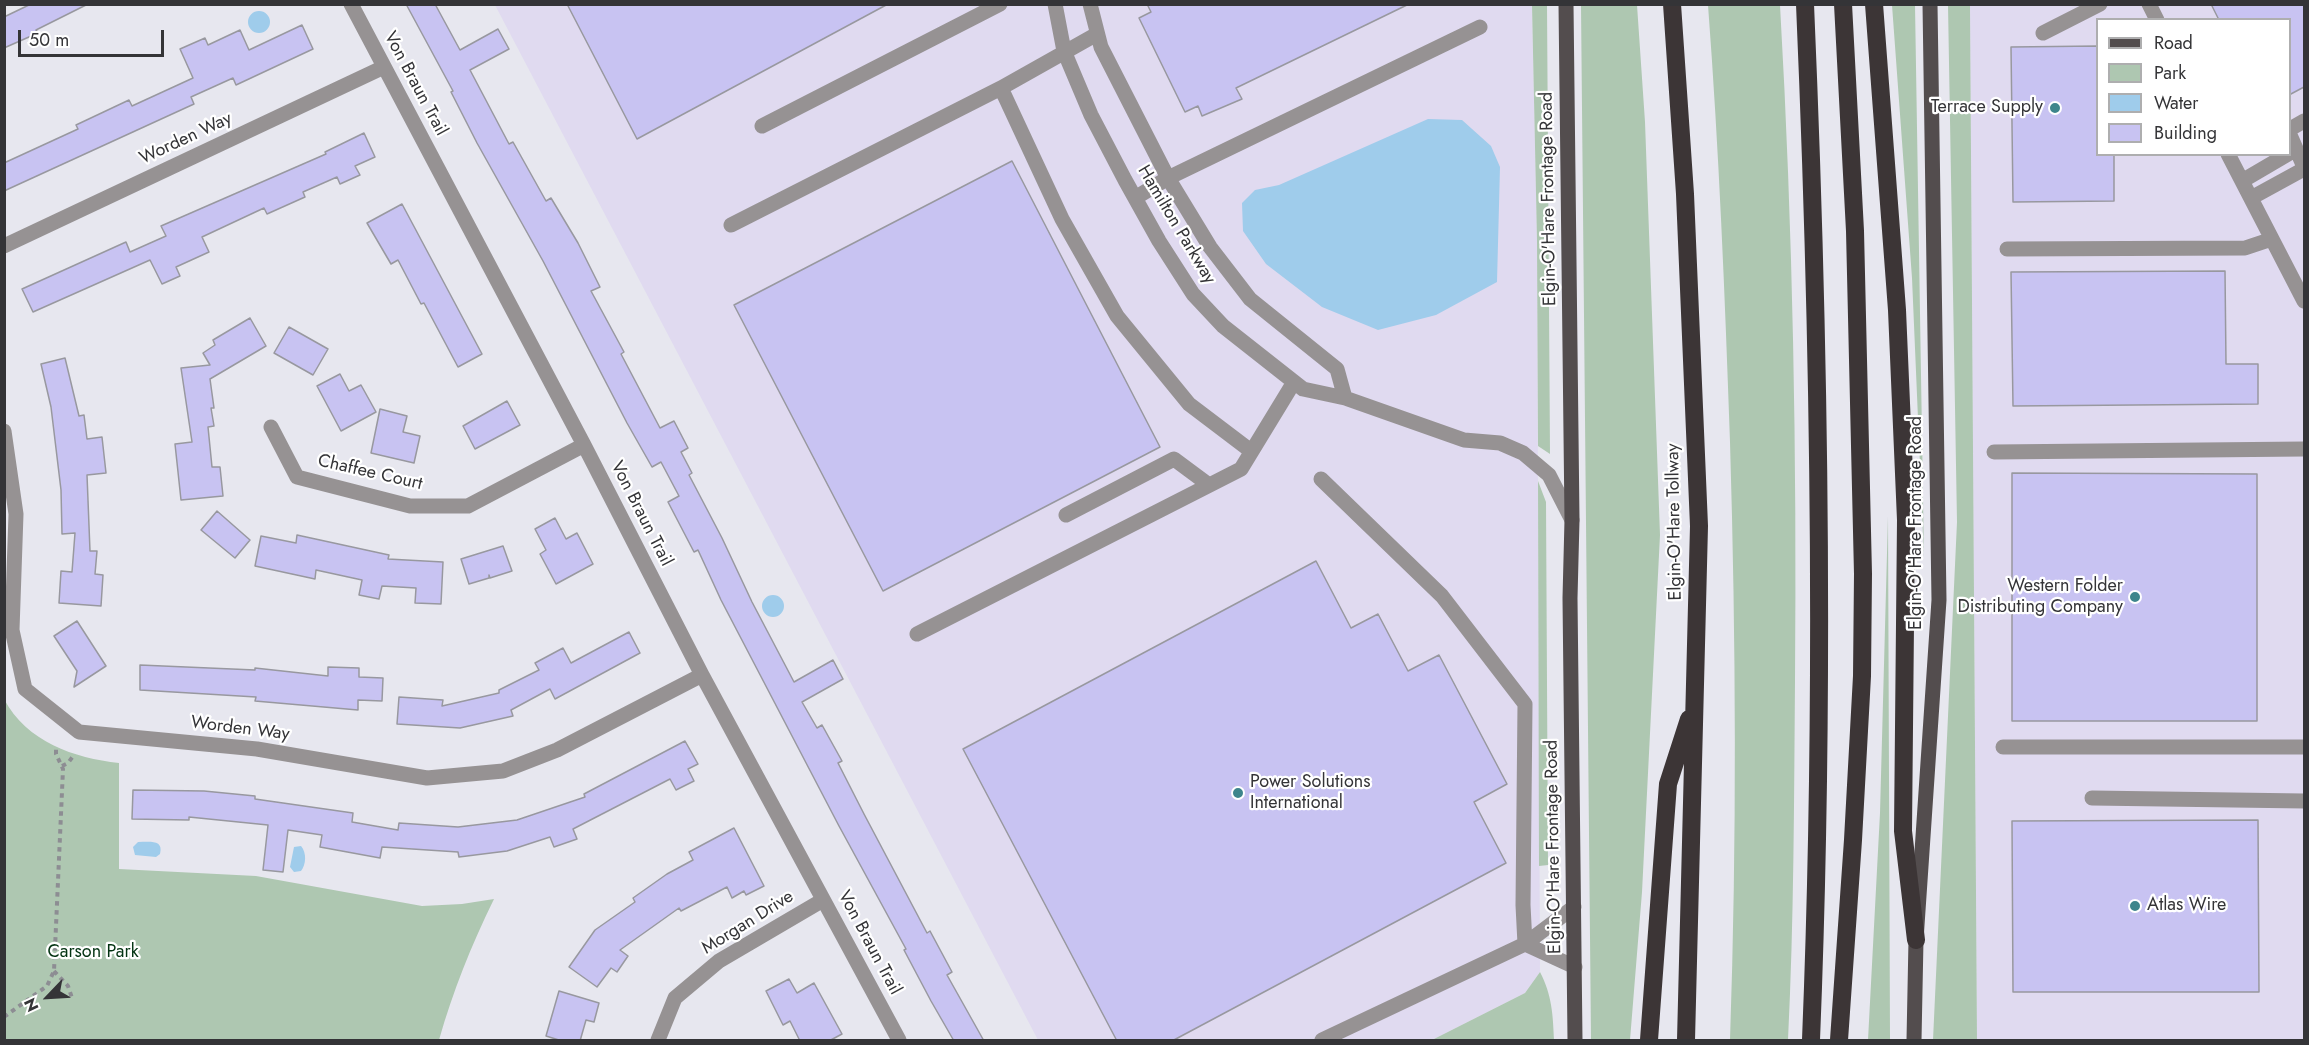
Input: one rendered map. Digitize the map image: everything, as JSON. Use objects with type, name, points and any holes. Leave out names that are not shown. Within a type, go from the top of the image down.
[{"type":"highway","name":"Elgin-O'Hare Tollway","points":[[1672,4],[1685,194],[1699,526],[1686,1041]]},
{"type":"highway","points":[[1805,4],[1815,230],[1819,519],[1818,761],[1811,1041]]},
{"type":"highway","points":[[1839,1041],[1857,758],[1863,574],[1855,231],[1843,4]]},
{"type":"highway","points":[[1874,4],[1898,334],[1906,520],[1903,831],[1916,940]]},
{"type":"highway","points":[[1649,1041],[1668,784],[1695,700]]},
{"type":"main road","name":"Elgin-O'Hare Frontage Road","points":[[1566,4],[1575,1041]]},
{"type":"main road","name":"Elgin-O'Hare Frontage Road","points":[[1914,1041],[1916,940],[1939,600],[1930,4]]},
{"type":"street","name":"Von Braun Trail","points":[[351,4],[584,445],[702,675],[899,1041]]},
{"type":"street","points":[[762,126],[986,8],[1000,4]]},
{"type":"street","name":"Hamilton Parkway","points":[[1055,4],[1064,51],[1091,115],[1135,198],[1193,294],[1223,326],[1303,389],[1345,398],[1464,440],[1500,443],[1523,453],[1549,475],[1572,520]]},
{"type":"street","name":"Hamilton Parkway","points":[[1090,4],[1101,46],[1168,178],[1210,247],[1250,299],[1337,369],[1345,398]]},
{"type":"street","points":[[2043,33],[2100,4]]},
{"type":"street","points":[[2149,4],[2156,18]]},
{"type":"street","points":[[1135,198],[1168,178],[1480,27]]},
{"type":"street","points":[[731,225],[1001,88],[1097,34]]},
{"type":"street","name":"Worden Way","points":[[4,246],[384,67]]},
{"type":"street","points":[[1001,88],[1062,219],[1117,316],[1190,404],[1251,452]]},
{"type":"street","points":[[2251,198],[2304,168],[2291,152]]},
{"type":"street","points":[[2229,156],[2304,301]]},
{"type":"street","points":[[2242,181],[2284,156]]},
{"type":"street","points":[[2007,249],[2245,248],[2272,239]]},
{"type":"street","points":[[917,634],[1241,469],[1294,382]]},
{"type":"street","name":"Chaffee Court","points":[[271,427],[297,477],[410,506],[468,506],[584,445]]},
{"type":"street","name":"Worden Way","points":[[4,431],[16,514],[12,630],[25,689],[79,732],[257,749],[427,778],[449,776],[503,771],[557,750],[702,675]]},
{"type":"street","points":[[1994,452],[2304,449]]},
{"type":"street","points":[[1066,514],[1174,459],[1209,485]]},
{"type":"street","points":[[1322,479],[1442,596],[1526,704],[1525,944]]},
{"type":"street","points":[[2003,747],[2304,747]]},
{"type":"street","points":[[2092,798],[2304,801]]},
{"type":"street","name":"Morgan Drive","points":[[658,1041],[675,998],[719,961],[823,900]]},
{"type":"street","points":[[1322,1041],[1525,944],[1574,907]]},
{"type":"street","points":[[1525,944],[1575,967]]},
{"type":"path","points":[[4,1017],[47,986],[54,971],[62,765],[57,759],[56,747]]},
{"type":"path","points":[[62,765],[68,764],[74,755]]},
{"type":"path","points":[[54,971],[68,986],[72,998]]},
{"type":"shaded area","points":[[495,5],[1532,5],[1537,241],[1540,972],[1525,993],[1432,1040],[1038,1040]]},
{"type":"shaded area","points":[[1970,5],[2304,5],[2304,1040],[1977,1040]]},
{"type":"green space","points":[[1532,5],[1547,5],[1550,454],[1538,446]]},
{"type":"green space","points":[[1581,5],[1637,5],[1645,122],[1660,535],[1642,892],[1630,1040],[1591,1040]]},
{"type":"green space","points":[[1708,5],[1780,5],[1791,258],[1795,512],[1793,861],[1788,1040],[1730,1040],[1735,816],[1732,517],[1721,223]]},
{"type":"green space","points":[[1892,5],[1915,5],[1924,559],[1912,278]]},
{"type":"green space","points":[[1948,5],[1970,5],[1977,1040],[1933,1040],[1957,522]]},
{"type":"green space","points":[[1538,481],[1546,502],[1548,865],[1539,866]]},
{"type":"green space","points":[[1888,516],[1890,1040],[1868,1040],[1880,813]]},
{"type":"green space","name":"Carson Park","points":[[4,699],[25,726],[53,745],[85,757],[119,763],[119,869],[256,876],[422,906],[462,904],[494,899],[463,969],[439,1040],[5,1040]]},
{"type":"green space","points":[[1540,972],[1549,997],[1554,1040],[1432,1040],[1525,993]]},
{"type":"water","points":[[259,11],[267,14],[270,22],[267,30],[259,33],[251,30],[248,22],[251,14]]},
{"type":"water","points":[[1428,119],[1462,120],[1491,146],[1500,167],[1497,282],[1436,315],[1378,330],[1322,307],[1266,264],[1243,231],[1242,203],[1255,190],[1279,185]]},
{"type":"water","points":[[773,595],[781,598],[784,606],[781,614],[773,617],[765,614],[762,606],[765,598]]},
{"type":"water","points":[[138,842],[158,844],[161,849],[160,854],[156,857],[135,855],[133,847]]},
{"type":"water","points":[[301,846],[305,855],[304,866],[301,871],[294,872],[290,867],[294,847]]},
{"type":"building","points":[[31,4],[88,4],[36,30],[38,33],[4,48],[4,17]]},
{"type":"building","points":[[406,4],[435,4],[460,50],[498,29],[509,49],[470,70],[509,144],[513,142],[546,201],[551,198],[578,243],[600,287],[591,291],[624,352],[621,354],[660,428],[674,421],[688,448],[681,452],[692,473],[689,475],[794,682],[833,660],[843,679],[802,702],[817,728],[822,725],[842,761],[838,763],[927,933],[930,931],[952,972],[947,975],[984,1041],[954,1041],[931,1001],[904,950],[906,949],[721,600],[698,550],[694,552],[668,502],[679,496],[661,462],[652,467],[627,423],[543,261],[477,143],[451,92],[453,91]]},
{"type":"building","points":[[567,4],[888,4],[637,139]]},
{"type":"building","points":[[1147,4],[1409,4],[1236,88],[1242,99],[1202,116],[1198,106],[1185,112],[1139,18],[1151,12]]},
{"type":"building","points":[[2211,4],[2304,4],[2304,87],[2291,94],[2291,18],[2218,18]]},
{"type":"building","points":[[302,25],[313,49],[236,85],[233,78],[191,97],[194,104],[4,191],[4,163],[78,129],[76,125],[129,100],[132,106],[193,78],[180,49],[205,38],[208,45],[240,30],[249,50]]},
{"type":"building","name":"Terrace Supply","points":[[2096,46],[2096,156],[2114,156],[2114,201],[2013,202],[2011,47]]},
{"type":"building","points":[[364,133],[375,157],[355,166],[360,175],[340,184],[337,177],[303,192],[305,197],[267,214],[264,208],[202,237],[209,252],[176,267],[180,276],[162,284],[150,260],[33,312],[22,289],[126,242],[130,252],[166,236],[161,226],[326,154],[325,152]]},
{"type":"building","points":[[1012,161],[1160,447],[883,591],[734,305]]},
{"type":"building","points":[[402,204],[482,354],[458,367],[398,260],[391,264],[367,223]]},
{"type":"building","points":[[2225,271],[2226,364],[2258,364],[2258,404],[2013,406],[2011,272]]},
{"type":"building","points":[[250,318],[266,346],[210,379],[214,408],[211,408],[214,426],[208,427],[212,467],[220,467],[223,496],[181,500],[175,444],[192,442],[181,368],[210,365],[203,353],[215,345],[213,340]]},
{"type":"building","points":[[289,327],[328,349],[313,375],[274,353]]},
{"type":"building","points":[[65,358],[79,416],[84,415],[87,439],[102,437],[106,473],[87,475],[90,551],[97,551],[95,574],[103,575],[101,606],[59,603],[61,571],[72,572],[75,533],[62,534],[61,490],[51,407],[41,364]]},
{"type":"building","points":[[340,374],[349,391],[361,385],[376,412],[341,431],[317,386]]},
{"type":"building","points":[[507,401],[520,425],[475,449],[463,426]]},
{"type":"building","points":[[380,409],[407,416],[403,432],[420,436],[414,463],[371,453]]},
{"type":"building","name":"Western Folder Distributing Company","points":[[2012,473],[2257,474],[2257,721],[2012,721]]},
{"type":"building","points":[[217,511],[250,540],[235,558],[201,530]]},
{"type":"building","points":[[555,518],[566,539],[577,533],[593,564],[556,584],[540,554],[546,550],[535,529]]},
{"type":"building","points":[[297,535],[389,555],[388,559],[443,562],[441,604],[415,603],[416,588],[382,586],[379,599],[359,595],[362,580],[316,570],[315,579],[255,566],[261,536],[296,543]]},
{"type":"building","points":[[503,546],[512,571],[490,578],[489,575],[489,578],[469,584],[461,559]]},
{"type":"building","name":"Power Solutions International","points":[[1316,561],[1351,628],[1378,614],[1408,671],[1439,655],[1507,784],[1474,802],[1506,863],[1172,1041],[1117,1041],[963,749]]},
{"type":"building","points":[[77,621],[106,666],[74,687],[77,671],[54,636]]},
{"type":"building","points":[[629,632],[640,653],[555,699],[550,689],[511,710],[513,716],[460,728],[397,724],[399,697],[443,700],[442,706],[499,693],[499,690],[539,670],[535,663],[563,648],[571,663]]},
{"type":"building","points":[[140,665],[255,670],[255,668],[328,676],[328,667],[359,668],[359,677],[383,678],[382,701],[358,700],[358,710],[255,701],[256,697],[140,690]]},
{"type":"building","points":[[685,741],[698,764],[688,769],[694,781],[676,790],[670,779],[573,829],[577,839],[554,847],[550,837],[507,851],[459,857],[458,852],[382,847],[380,858],[320,847],[322,835],[288,830],[283,872],[263,870],[268,825],[189,817],[189,820],[132,819],[133,790],[204,791],[255,796],[255,799],[353,813],[352,822],[398,830],[399,823],[458,827],[517,820],[585,797],[584,794]]},
{"type":"building","name":"Atlas Wire","points":[[2258,820],[2259,992],[2013,992],[2012,821]]},
{"type":"building","points":[[734,828],[764,886],[746,895],[744,891],[732,898],[727,887],[681,911],[679,908],[620,950],[628,956],[617,972],[611,968],[597,987],[569,967],[595,930],[635,902],[633,898],[667,874],[693,860],[689,852]]},
{"type":"building","points":[[789,979],[797,993],[814,983],[842,1034],[829,1041],[800,1041],[790,1021],[783,1025],[766,991]]},
{"type":"building","points":[[559,991],[599,1003],[594,1022],[586,1020],[580,1041],[562,1041],[546,1036]]},
{"type":"place","name":"Terrace Supply","points":[[2055,108]]},
{"type":"place","name":"Western Folder Distributing Company","points":[[2135,597]]},
{"type":"place","name":"Power Solutions International","points":[[1238,793]]},
{"type":"place","name":"Atlas Wire","points":[[2135,906]]}]
